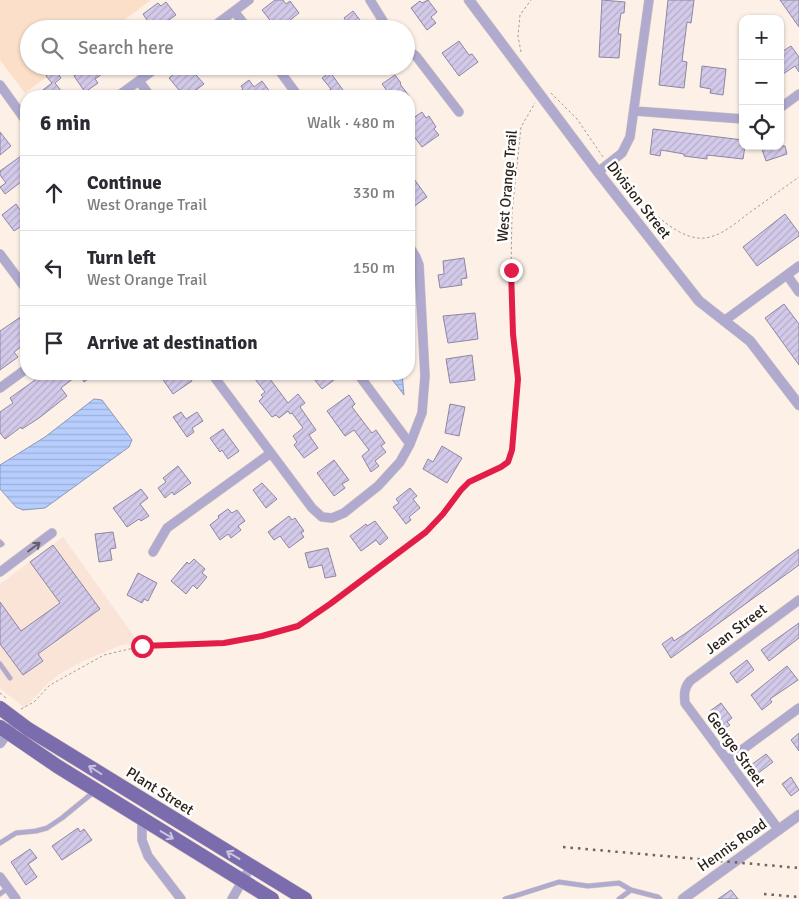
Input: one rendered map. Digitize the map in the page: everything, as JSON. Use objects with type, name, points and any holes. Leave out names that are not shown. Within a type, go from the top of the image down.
[{"type":"main road","name":"Plant Street","points":[[5,706],[304,899]]},
{"type":"main road","points":[[3,735],[272,899]]},
{"type":"street","points":[[222,20],[249,0]]},
{"type":"street","points":[[370,0],[382,20]]},
{"type":"street","name":"Division Street","points":[[469,0],[598,172],[699,301],[750,341],[799,405]]},
{"type":"street","points":[[598,172],[622,154],[630,138],[649,0]]},
{"type":"street","points":[[234,11],[241,20]]},
{"type":"street","points":[[415,55],[459,112]]},
{"type":"street","points":[[126,90],[147,75]]},
{"type":"street","points":[[283,75],[294,90]]},
{"type":"street","points":[[139,81],[146,90]]},
{"type":"street","points":[[0,85],[20,113]]},
{"type":"street","points":[[784,105],[799,94]]},
{"type":"street","points":[[634,111],[739,119]]},
{"type":"street","points":[[0,254],[20,281]]},
{"type":"street","points":[[216,380],[312,508],[322,517],[332,518],[344,513],[378,486],[400,462],[410,444],[422,413],[425,376],[419,265],[415,255]]},
{"type":"street","points":[[724,321],[799,266]]},
{"type":"street","points":[[786,275],[799,292]]},
{"type":"street","points":[[0,388],[20,373]]},
{"type":"street","points":[[362,380],[410,444]]},
{"type":"street","points":[[153,552],[167,528],[271,453]]},
{"type":"street","points":[[0,572],[52,533]]},
{"type":"street","name":"Jean Street","points":[[690,681],[799,600]]},
{"type":"street","name":"George Street","points":[[690,681],[685,687],[685,703],[779,830]]},
{"type":"street","points":[[728,760],[799,708]]},
{"type":"street","points":[[3,735],[16,714]]},
{"type":"street","name":"Hennis Road","points":[[683,899],[799,816]]},
{"type":"street","points":[[142,820],[142,840],[148,856],[181,899]]},
{"type":"street","points":[[232,899],[251,866]]},
{"type":"street","points":[[0,877],[16,899]]},
{"type":"lane","points":[[0,664],[10,678]]},
{"type":"lane","points":[[0,843],[16,833],[47,828],[95,790]]},
{"type":"lane","points":[[505,899],[559,882],[588,886],[619,883],[631,890],[660,899]]},
{"type":"lane","points":[[0,894],[8,888]]},
{"type":"lane","points":[[619,899],[631,890]]},
{"type":"path","points":[[521,52],[518,36],[520,14],[531,0]]},
{"type":"path","points":[[548,93],[552,94],[577,120],[603,158]]},
{"type":"path","name":"West Orange Trail","points":[[16,714],[21,709],[27,707],[56,681],[104,655],[142,646],[224,643],[262,636],[298,626],[426,532],[469,482],[508,462],[512,450],[518,379],[513,325],[511,270],[512,212],[522,127],[525,118],[538,101]]},
{"type":"path","points":[[613,169],[666,224],[689,236],[704,238],[709,238],[725,231],[799,177]]},
{"type":"path","points":[[0,693],[5,706]]},
{"type":"shaded area","points":[[0,0],[151,0],[124,20],[20,20],[20,75],[49,75],[29,90],[23,90],[0,60]]},
{"type":"shaded area","points":[[63,537],[138,642],[121,645],[81,662],[58,675],[25,708],[0,688],[0,584]]},
{"type":"water","points":[[393,380],[403,380],[404,395]]},
{"type":"water","points":[[94,399],[102,400],[130,437],[132,440],[129,447],[45,508],[23,510],[16,507],[0,489],[0,465],[45,437]]},
{"type":"building","points":[[275,0],[283,0],[286,4],[290,1],[299,13],[290,20],[270,20],[262,10]]},
{"type":"building","points":[[428,0],[437,12],[431,17],[436,23],[427,30],[411,8],[420,1],[422,3]]},
{"type":"building","points":[[602,0],[625,2],[624,13],[621,13],[618,34],[621,34],[619,58],[599,57]]},
{"type":"building","points":[[668,0],[694,0],[691,23],[687,22],[682,61],[687,62],[684,88],[659,85]]},
{"type":"building","points":[[780,0],[799,0],[799,27]]},
{"type":"building","points":[[166,2],[176,15],[169,20],[147,20],[143,14],[158,3],[161,6]]},
{"type":"building","points":[[353,11],[360,20],[345,20],[344,18]]},
{"type":"building","points":[[459,41],[469,55],[472,54],[478,62],[459,76],[442,53]]},
{"type":"building","points":[[791,46],[799,57],[799,72],[795,66],[784,73],[784,50]]},
{"type":"building","points":[[702,66],[726,69],[723,95],[710,93],[711,89],[700,87]]},
{"type":"building","points":[[59,75],[61,78],[55,83],[60,90],[43,90],[52,83],[46,76]]},
{"type":"building","points":[[101,75],[95,79],[98,83],[88,90],[84,90],[74,76]]},
{"type":"building","points":[[173,75],[196,75],[204,84],[196,90],[179,90],[169,78]]},
{"type":"building","points":[[326,75],[332,75],[343,90],[330,90],[331,89],[322,78]]},
{"type":"building","points":[[395,75],[404,90],[386,90],[382,84]]},
{"type":"building","points":[[249,80],[254,87],[262,81],[269,90],[242,90],[243,89],[241,86]]},
{"type":"building","points":[[422,112],[426,118],[429,116],[436,127],[434,129],[439,135],[422,147],[415,138],[415,117]]},
{"type":"building","points":[[653,129],[739,140],[739,150],[744,150],[743,159],[707,155],[707,159],[661,150],[660,156],[650,154]]},
{"type":"building","points":[[0,132],[11,146],[0,155]]},
{"type":"building","points":[[785,146],[787,154],[766,161],[762,150],[784,150]]},
{"type":"building","points":[[20,157],[20,183],[5,194],[0,187],[6,183],[0,175],[0,171]]},
{"type":"building","points":[[415,180],[427,197],[415,206]]},
{"type":"building","points":[[16,204],[20,210],[20,227],[14,231],[2,215]]},
{"type":"building","points":[[785,214],[799,233],[799,236],[757,266],[743,247]]},
{"type":"building","points":[[464,258],[467,278],[461,279],[462,285],[440,288],[438,275],[444,274],[443,261]]},
{"type":"building","points":[[784,304],[799,324],[799,365],[765,318]]},
{"type":"building","points":[[475,313],[478,339],[448,343],[443,316]]},
{"type":"building","points":[[20,317],[20,348],[14,352],[18,357],[0,370],[0,331]]},
{"type":"building","points":[[472,355],[475,380],[450,383],[446,359]]},
{"type":"building","points":[[35,380],[71,380],[61,388],[67,396],[39,418],[22,429],[21,427],[5,439],[0,433],[0,412],[13,403],[10,398]]},
{"type":"building","points":[[163,380],[191,380],[192,381],[173,394]]},
{"type":"building","points":[[256,380],[271,380],[288,403],[298,394],[305,403],[300,407],[316,430],[309,435],[318,448],[304,458],[294,445],[297,442],[293,436],[303,428],[292,413],[290,414],[288,411],[279,418],[276,415],[272,417],[259,401],[263,397],[261,395],[265,392]]},
{"type":"building","points":[[315,380],[334,380],[322,389]]},
{"type":"building","points":[[349,395],[355,404],[352,407],[372,433],[376,430],[385,443],[381,446],[386,452],[375,461],[379,466],[371,472],[362,456],[369,450],[354,430],[345,436],[327,411]]},
{"type":"building","points":[[450,404],[465,407],[459,436],[445,433]]},
{"type":"building","points":[[181,412],[186,419],[197,412],[203,421],[192,428],[194,432],[187,437],[173,417]]},
{"type":"building","points":[[223,429],[239,451],[228,459],[222,450],[220,452],[210,438]]},
{"type":"building","points":[[442,446],[462,458],[447,483],[423,469],[428,459],[433,462]]},
{"type":"building","points":[[334,460],[349,480],[342,484],[345,488],[334,496],[317,473]]},
{"type":"building","points":[[178,466],[191,483],[174,495],[172,492],[165,498],[158,488],[166,482],[163,478]]},
{"type":"building","points":[[262,483],[277,499],[266,508],[253,490]]},
{"type":"building","points":[[410,488],[417,496],[413,499],[420,508],[409,517],[411,520],[406,524],[393,507],[399,503],[396,499]]},
{"type":"building","points":[[141,489],[148,498],[140,504],[149,516],[141,521],[139,519],[127,527],[113,508]]},
{"type":"building","points":[[228,509],[232,513],[237,510],[245,521],[238,526],[241,530],[231,538],[228,534],[220,540],[210,525]]},
{"type":"building","points":[[289,516],[292,520],[295,518],[304,531],[301,533],[304,537],[289,548],[280,536],[274,540],[268,532]]},
{"type":"building","points":[[375,521],[388,538],[380,545],[376,540],[361,551],[350,536],[366,524],[367,526]]},
{"type":"building","points":[[113,532],[116,548],[110,549],[112,560],[99,562],[95,534]]},
{"type":"building","points":[[53,545],[100,609],[38,654],[43,661],[23,675],[0,644],[0,602],[21,631],[60,603],[30,562]]},
{"type":"building","points":[[328,548],[336,576],[325,578],[322,565],[309,568],[305,553]]},
{"type":"building","points":[[799,549],[799,565],[671,658],[662,644],[672,637],[674,641],[686,633]]},
{"type":"building","points":[[194,559],[205,569],[202,573],[207,577],[197,589],[193,585],[186,594],[171,581],[187,562],[189,564]]},
{"type":"building","points":[[138,573],[157,583],[148,601],[144,599],[142,603],[127,595]]},
{"type":"building","points":[[799,623],[799,638],[769,661],[761,650]]},
{"type":"building","points":[[747,660],[754,670],[737,683],[730,673]]},
{"type":"building","points":[[787,666],[798,680],[770,699],[772,702],[762,710],[751,695]]},
{"type":"building","points":[[721,703],[732,718],[727,722],[730,725],[724,729],[710,711]]},
{"type":"building","points":[[799,733],[799,751],[791,740]]},
{"type":"building","points":[[766,754],[773,762],[757,774],[751,765]]},
{"type":"building","points":[[791,777],[799,790],[791,796],[782,784]]},
{"type":"building","points":[[78,828],[80,832],[84,829],[92,840],[62,860],[52,846]]},
{"type":"building","points":[[30,849],[37,858],[28,864],[37,877],[26,885],[11,862]]},
{"type":"building","points":[[731,890],[738,899],[718,899]]},
{"type":"railway","points":[[563,847],[799,868]]},
{"type":"railway","points":[[764,894],[799,897]]},
{"type":"route","points":[[142,646],[224,643],[262,636],[298,626],[426,532],[469,482],[508,462],[512,450],[518,379],[513,334],[511,270]]}]
